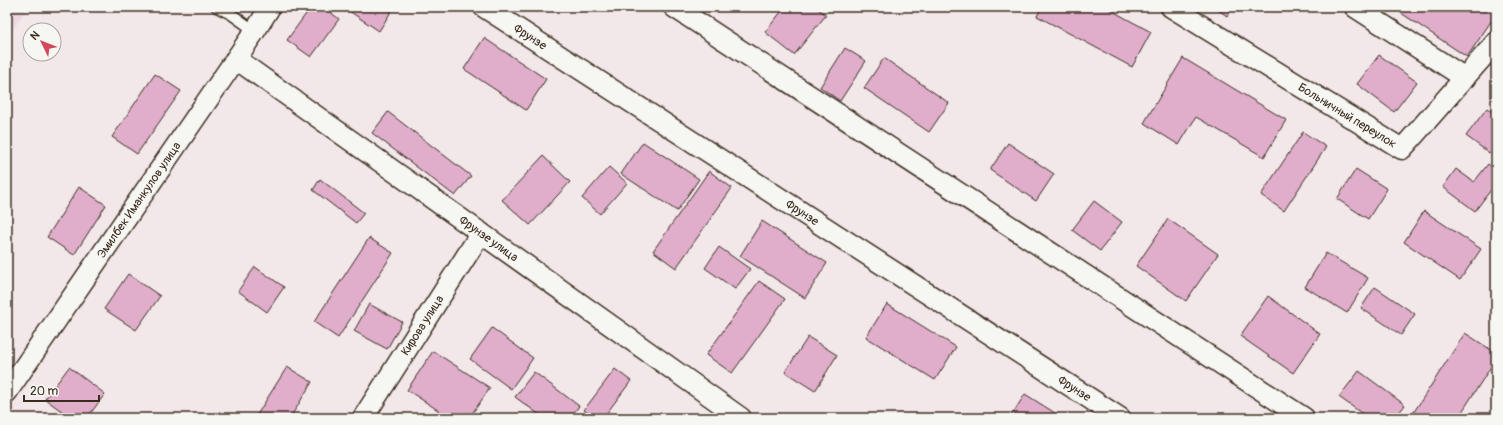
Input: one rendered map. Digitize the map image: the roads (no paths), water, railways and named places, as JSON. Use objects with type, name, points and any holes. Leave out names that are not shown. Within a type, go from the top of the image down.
[{"type":"street","name":"Эмилбек Иманкулов улица","points":[[7,392],[236,59],[270,7]]},
{"type":"street","name":"Фрунзе","points":[[484,7],[1120,418]]},
{"type":"street","points":[[674,7],[1304,418]]},
{"type":"street","name":"Больничный переулок","points":[[1171,7],[1402,149],[1496,42]]},
{"type":"street","points":[[1355,7],[1465,78]]},
{"type":"street","name":"Фрунзе улица","points":[[236,59],[741,418]]},
{"type":"street","name":"Кирова улица","points":[[363,418],[481,233]]},
{"type":"lane","points":[[217,7],[255,31]]}]
